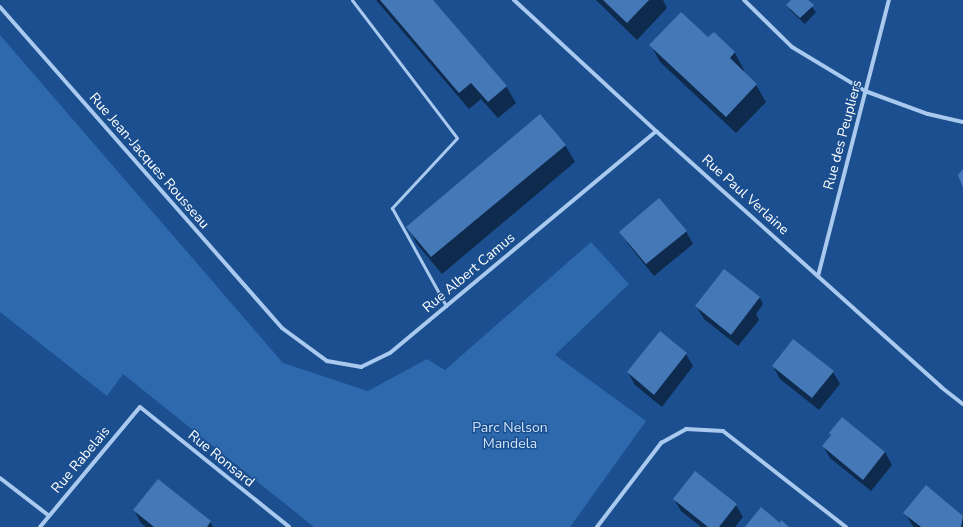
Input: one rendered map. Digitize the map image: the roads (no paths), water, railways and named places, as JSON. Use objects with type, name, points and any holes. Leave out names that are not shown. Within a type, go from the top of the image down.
[{"type":"street","name":"Rue Paul Verlaine","points":[[514,0],[656,131],[942,387],[963,404]]},
{"type":"street","points":[[744,0],[792,47],[865,91],[928,114],[963,122]]},
{"type":"street","name":"Rue des Peupliers","points":[[818,276],[889,0]]},
{"type":"street","name":"Rue Jean-Jacques Rousseau","points":[[0,7],[282,328]]},
{"type":"street","name":"Rue Albert Camus","points":[[282,328],[327,361],[361,367],[390,353],[656,131]]},
{"type":"street","name":"Rue Rabelais","points":[[40,527],[140,407]]},
{"type":"street","name":"Rue Ronsard","points":[[140,407],[289,527]]},
{"type":"street","points":[[597,527],[661,443],[686,429],[723,430],[846,527]]},
{"type":"street","points":[[0,478],[48,516]]},
{"type":"lane","points":[[352,0],[457,138],[392,208],[446,306]]},
{"type":"park label","name":"Parc Nelson Mandela","points":[[510,436]]}]
